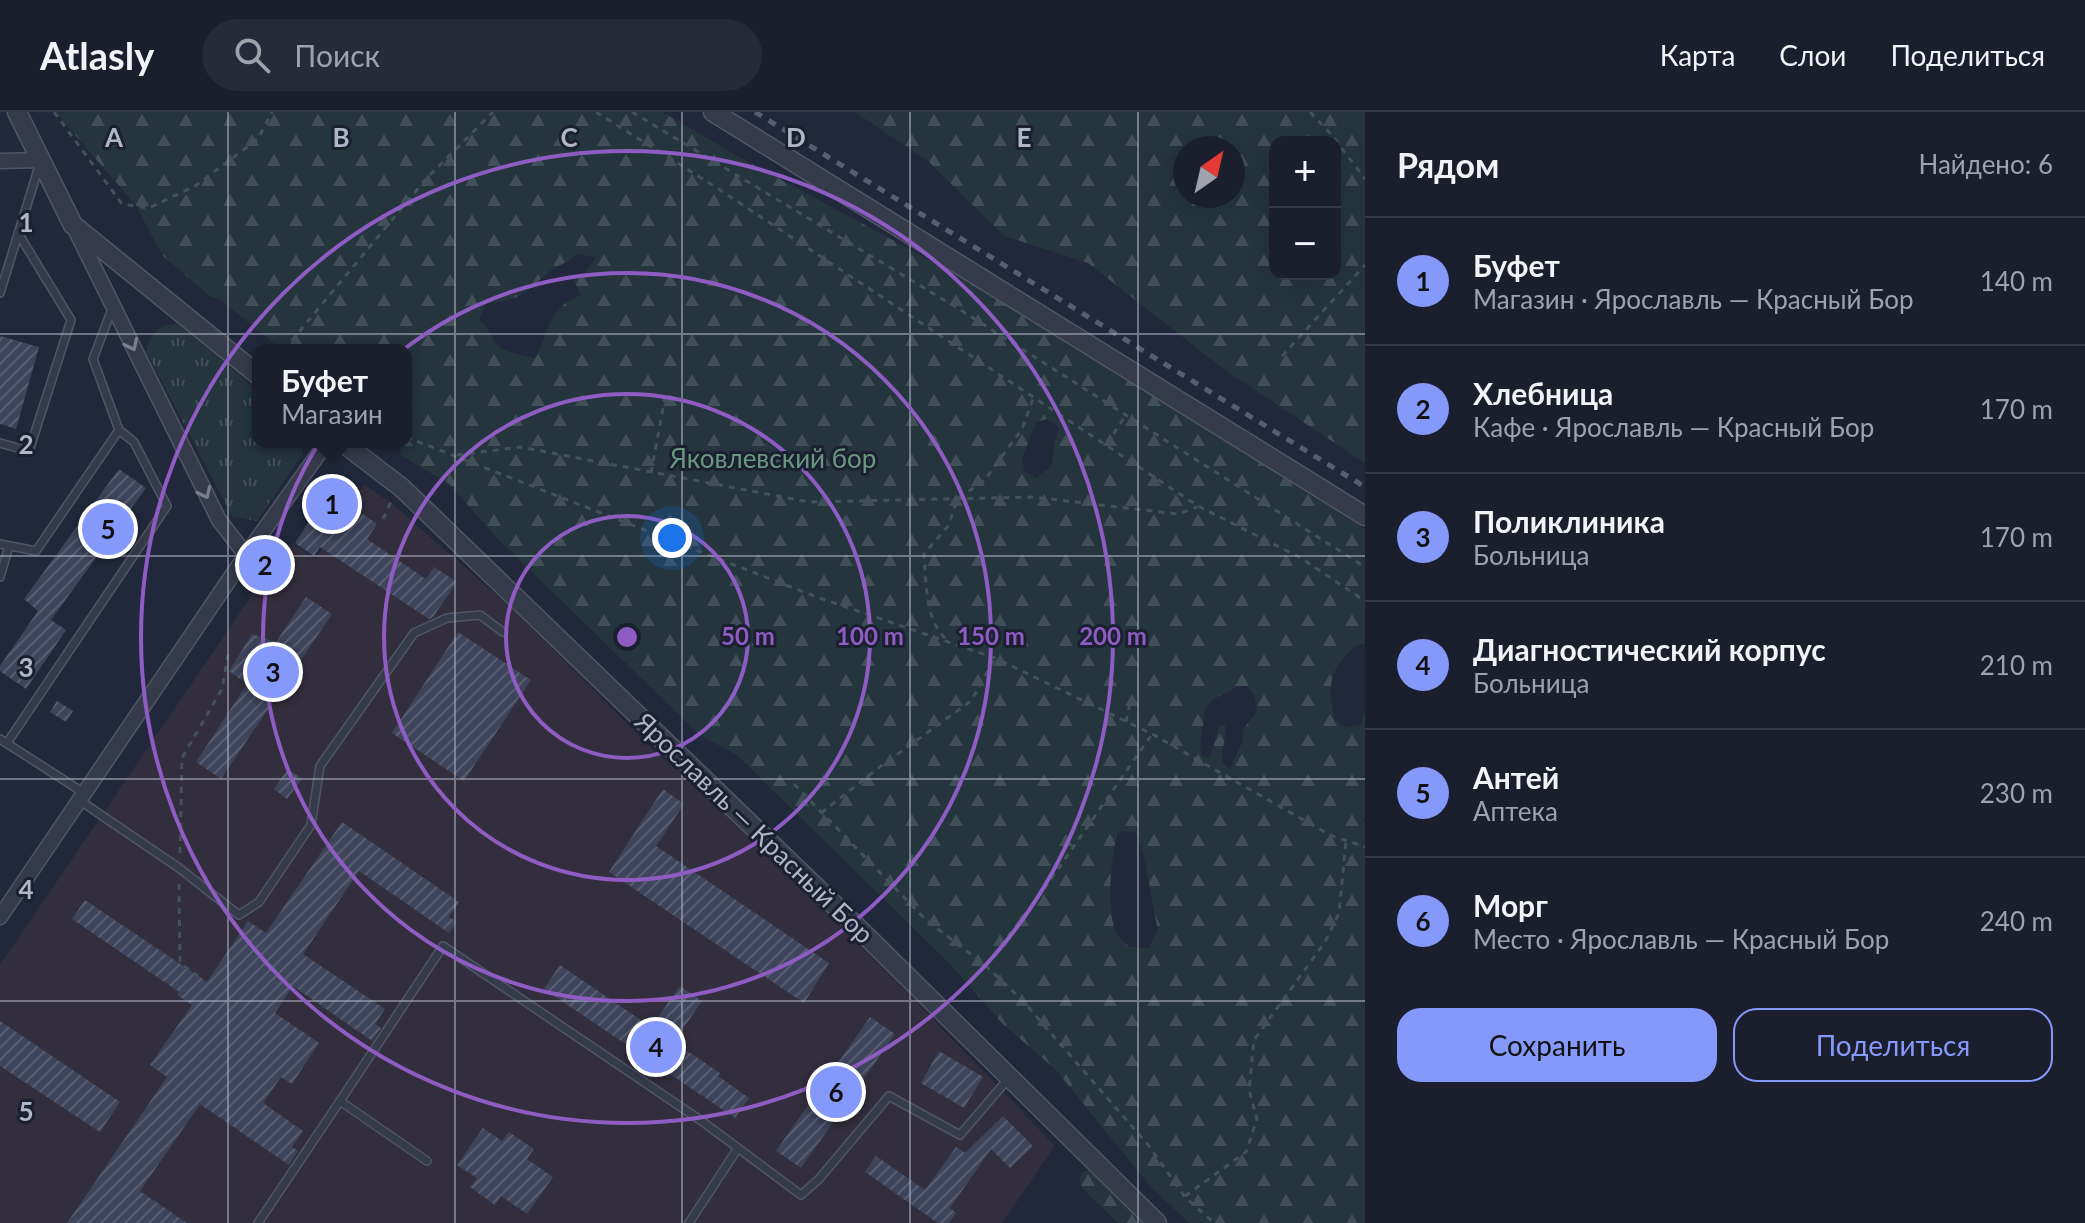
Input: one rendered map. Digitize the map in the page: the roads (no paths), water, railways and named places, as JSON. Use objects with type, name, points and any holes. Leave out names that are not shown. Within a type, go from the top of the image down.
[{"type":"street","points":[[17,112],[219,520],[246,555]]},
{"type":"street","points":[[713,112],[1365,516]]},
{"type":"street","points":[[0,161],[41,160]]},
{"type":"street","points":[[73,225],[252,370]]},
{"type":"street","points":[[0,917],[246,555],[323,448]]},
{"type":"street","name":"Ярославль — Красный Бор","points":[[350,448],[402,488],[1157,1223]]},
{"type":"lane","points":[[0,293],[41,160]]},
{"type":"lane","points":[[0,443],[29,451],[71,320],[18,233]]},
{"type":"lane","points":[[113,307],[93,359],[119,430],[134,442],[167,506],[4,741],[239,915],[259,902],[311,825],[320,766],[414,633],[447,618],[480,615],[503,632]]},
{"type":"lane","points":[[0,577],[4,545],[36,551],[119,430]]},
{"type":"lane","points":[[258,1223],[443,946],[738,1148],[801,1195],[819,1179],[889,1096],[960,1135],[1010,1077]]},
{"type":"lane","points":[[340,1101],[427,1161]]},
{"type":"lane","points":[[689,1223],[738,1148]]},
{"type":"railway","points":[[755,112],[1365,487]]},
{"type":"place","name":"Буфет","points":[[332,504]]},
{"type":"place","name":"Антей","points":[[108,529]]},
{"type":"place","name":"Хлебница","points":[[265,565]]},
{"type":"place","name":"Поликлиника","points":[[273,672]]},
{"type":"place","name":"Диагностический корпус","points":[[656,1047]]},
{"type":"place","name":"Морг","points":[[836,1092]]},
{"type":"park label","name":"Яковлевский бор","points":[[773,459]]}]
